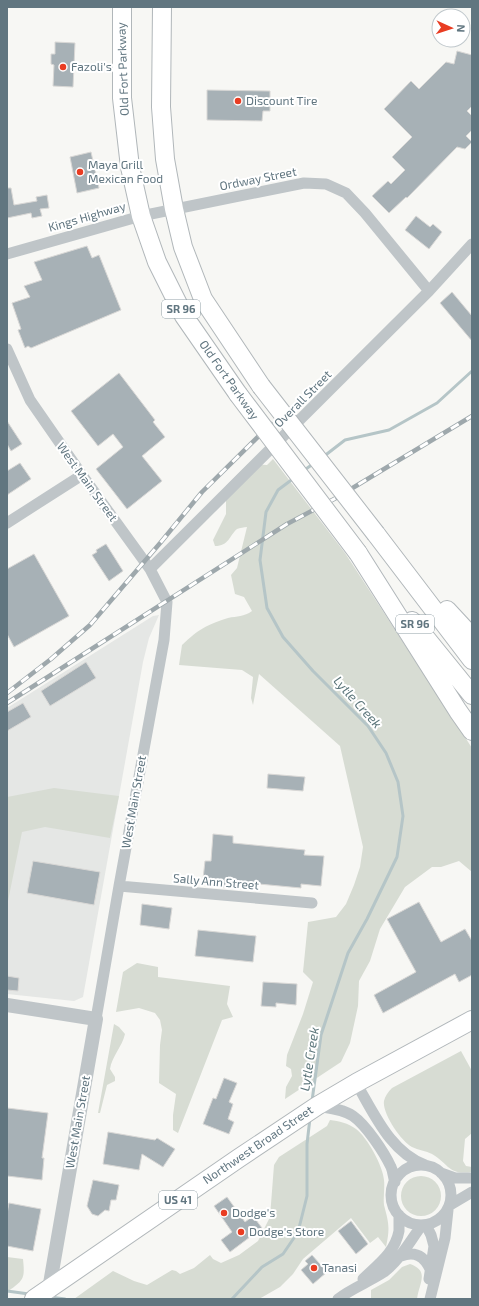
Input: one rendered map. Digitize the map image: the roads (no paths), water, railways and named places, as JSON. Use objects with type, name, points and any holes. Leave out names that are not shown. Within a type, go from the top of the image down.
[{"type":"main road","name":"Old Fort Parkway","points":[[122,7],[122,98],[130,167],[141,216],[157,262],[184,316],[238,394],[358,553],[472,695]]},
{"type":"main road","name":"Old Fort Parkway","points":[[162,7],[161,108],[166,159],[174,209],[183,247],[203,299],[261,386],[472,660]]},
{"type":"main road","points":[[376,534],[472,637]]},
{"type":"main road","points":[[358,553],[472,731]]},
{"type":"main road","name":"Northwest Broad Street","points":[[34,1299],[50,1286],[70,1274],[317,1106],[472,1020]]},
{"type":"street","name":"Ordway Street","points":[[174,209],[304,183],[326,184],[346,193],[365,213],[429,291]]},
{"type":"street","name":"Kings Highway","points":[[7,254],[141,216],[174,209]]},
{"type":"street","name":"Overall Street","points":[[150,569],[429,291],[472,244]]},
{"type":"street","name":"West Main Street","points":[[7,348],[30,400],[150,569],[167,602],[164,640],[119,886],[50,1286]]},
{"type":"street","points":[[7,522],[82,475]]},
{"type":"street","name":"Sally Ann Street","points":[[119,886],[312,903]]},
{"type":"street","points":[[7,1006],[96,1019]]},
{"type":"street","points":[[356,1083],[388,1136],[400,1150],[415,1161],[441,1173],[455,1178],[472,1178]]},
{"type":"street","points":[[317,1106],[354,1116],[375,1141],[391,1167],[395,1182]]},
{"type":"street","points":[[427,1166],[412,1167],[399,1176],[395,1182],[392,1190],[394,1208],[398,1215],[405,1221],[413,1224],[424,1225],[435,1222],[443,1216],[449,1207],[472,1192]]},
{"type":"street","points":[[430,1299],[446,1238],[451,1191],[446,1178],[441,1173]]},
{"type":"street","points":[[358,1286],[394,1246],[399,1231],[398,1215]]},
{"type":"street","points":[[338,1299],[383,1272],[401,1256],[424,1225]]},
{"type":"street","points":[[424,1225],[431,1235],[434,1246],[427,1299]]},
{"type":"street","points":[[401,1256],[406,1254],[417,1254],[423,1257],[430,1269]]},
{"type":"waterway","name":"Lytle Creek","points":[[323,457],[345,440],[389,430],[437,403],[472,371]]},
{"type":"waterway","name":"Lytle Creek","points":[[303,471],[313,464]]},
{"type":"waterway","name":"Lytle Creek","points":[[294,478],[278,490],[266,512],[260,560],[267,608],[283,637],[313,671],[368,726],[386,753],[398,782],[403,816],[397,857],[367,919],[348,953],[321,1035],[312,1101]]},
{"type":"waterway","name":"Lytle Creek","points":[[232,1299],[262,1267],[283,1254],[298,1232],[307,1196],[307,1144],[310,1118]]},
{"type":"waterway","name":"Lytle Creek","points":[[7,1291],[29,1294]]},
{"type":"waterway","name":"Lytle Creek","points":[[50,1297],[65,1299]]},
{"type":"railway","points":[[7,703],[287,524],[336,498],[472,416]]},
{"type":"railway","points":[[7,693],[51,659],[90,625],[202,492],[271,424]]},
{"type":"place","name":"Fazoli's","points":[[63,67]]},
{"type":"place","name":"Discount Tire","points":[[238,101]]},
{"type":"place","name":"Maya Grill Mexican Food","points":[[80,172]]},
{"type":"place","name":"Dodge's","points":[[224,1213]]},
{"type":"place","name":"Dodge's Store","points":[[241,1232]]},
{"type":"place","name":"Tanasi","points":[[314,1268]]}]
